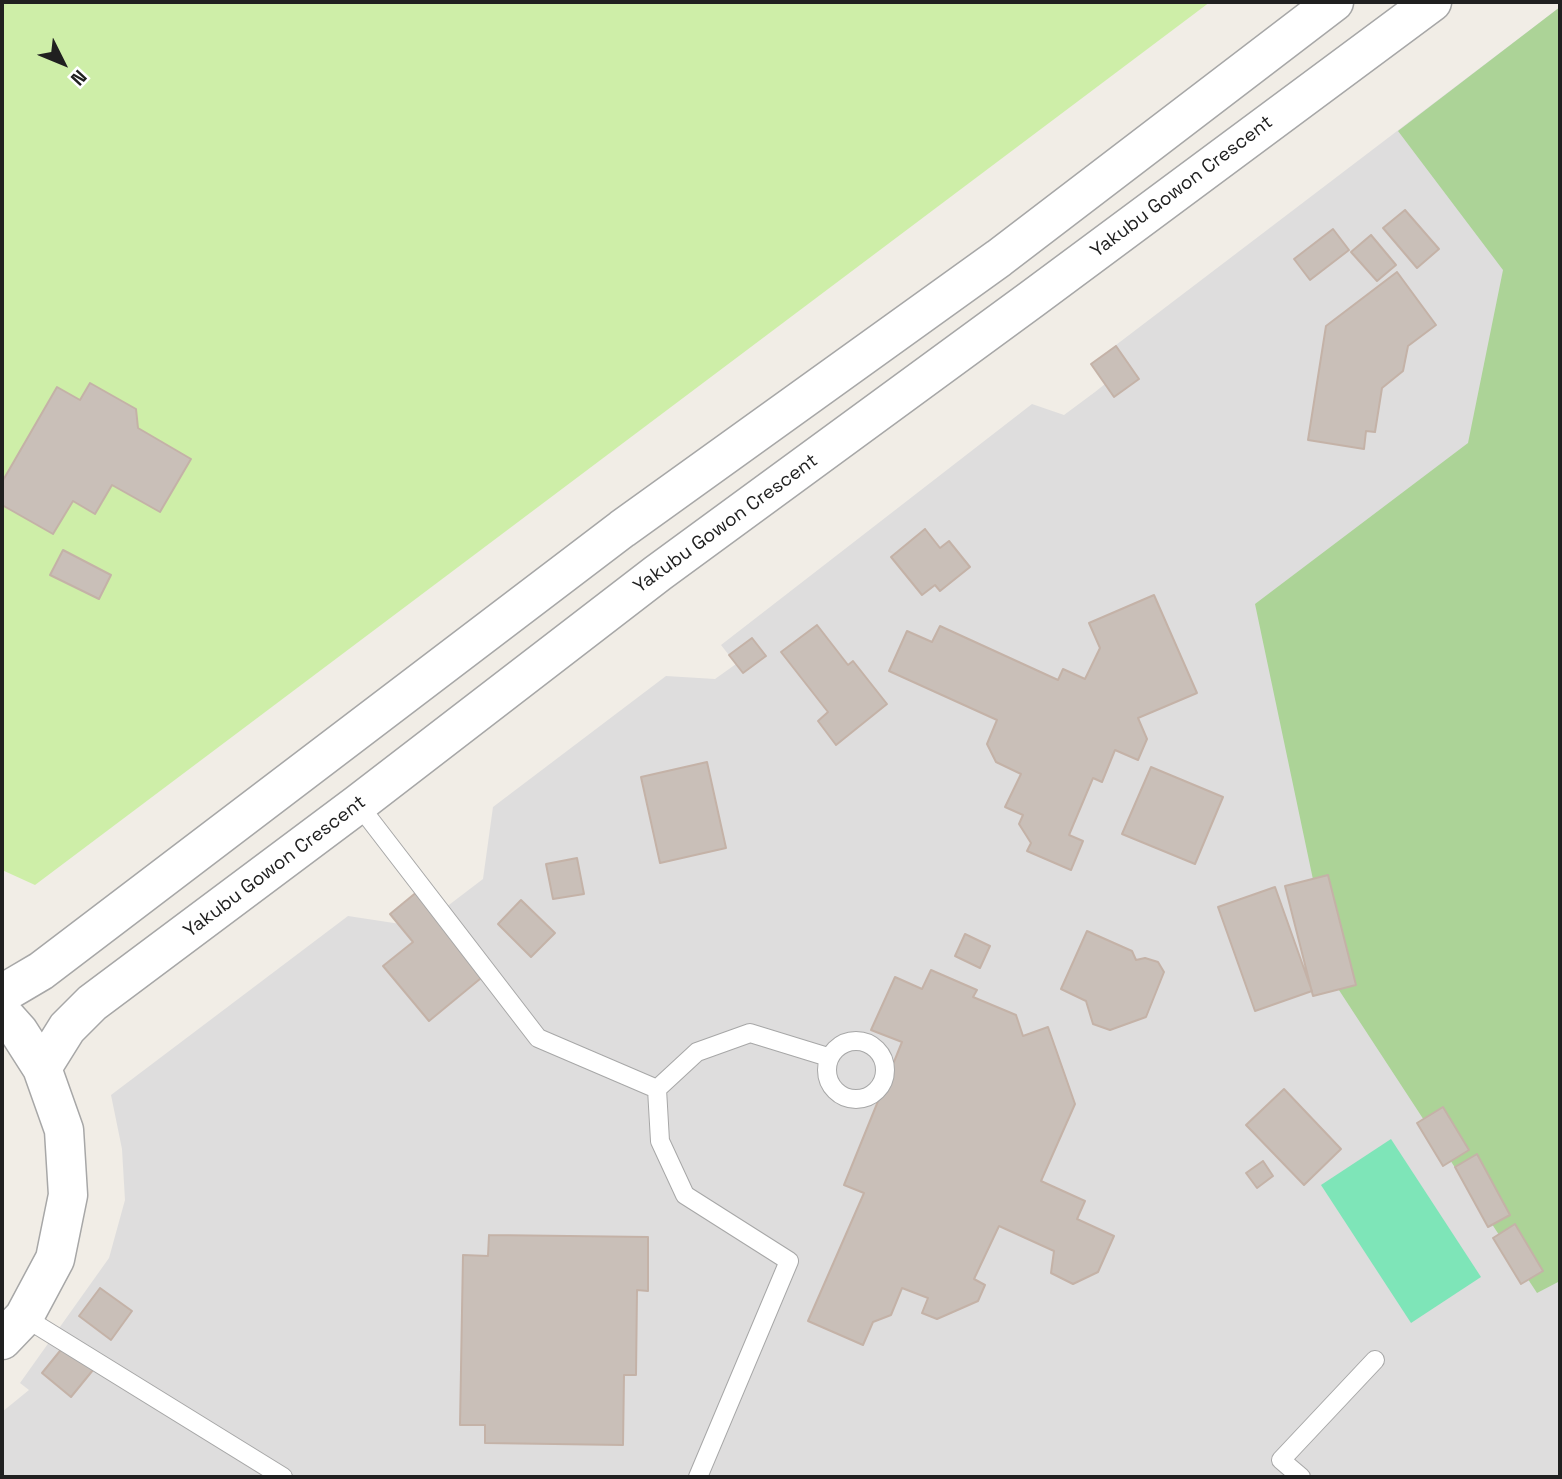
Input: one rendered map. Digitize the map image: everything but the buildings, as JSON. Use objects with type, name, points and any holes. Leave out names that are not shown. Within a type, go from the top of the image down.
[{"type":"street","points":[[2,994],[41,971],[622,529],[999,258],[1334,2]]},
{"type":"street","name":"Yakubu Gowon Crescent","points":[[42,1068],[67,1028],[92,1003],[358,804],[658,573],[1432,2]]},
{"type":"street","points":[[2,1013],[19,1032],[42,1068],[64,1130],[68,1195],[55,1259],[13,1329]]},
{"type":"lane","points":[[358,804],[538,1038],[657,1089]]},
{"type":"lane","points":[[657,1089],[697,1052],[750,1033],[828,1057]]},
{"type":"lane","points":[[657,1089],[660,1141],[685,1195],[789,1261],[698,1477]]},
{"type":"lane","points":[[13,1329],[284,1477]]},
{"type":"lane","points":[[1301,1477],[1281,1460],[1375,1360]]},
{"type":"shaded area","points":[[1560,7],[1560,1477],[2,1477],[2,1412],[29,1390],[20,1383],[109,1258],[125,1200],[122,1149],[111,1095],[348,916],[420,927],[483,879],[493,807],[666,676],[715,679],[736,664],[721,645],[1032,404],[1064,415],[1095,392],[1105,384],[1091,364]]},
{"type":"green space","points":[[2,2],[1210,2],[35,885],[2,870]]},
{"type":"green space","points":[[1560,7],[1560,1281],[1537,1293],[1335,984],[1255,604],[1468,443],[1503,270],[1398,131]]},
{"type":"green space","points":[[1391,1139],[1481,1277],[1411,1323],[1321,1185]]}]
